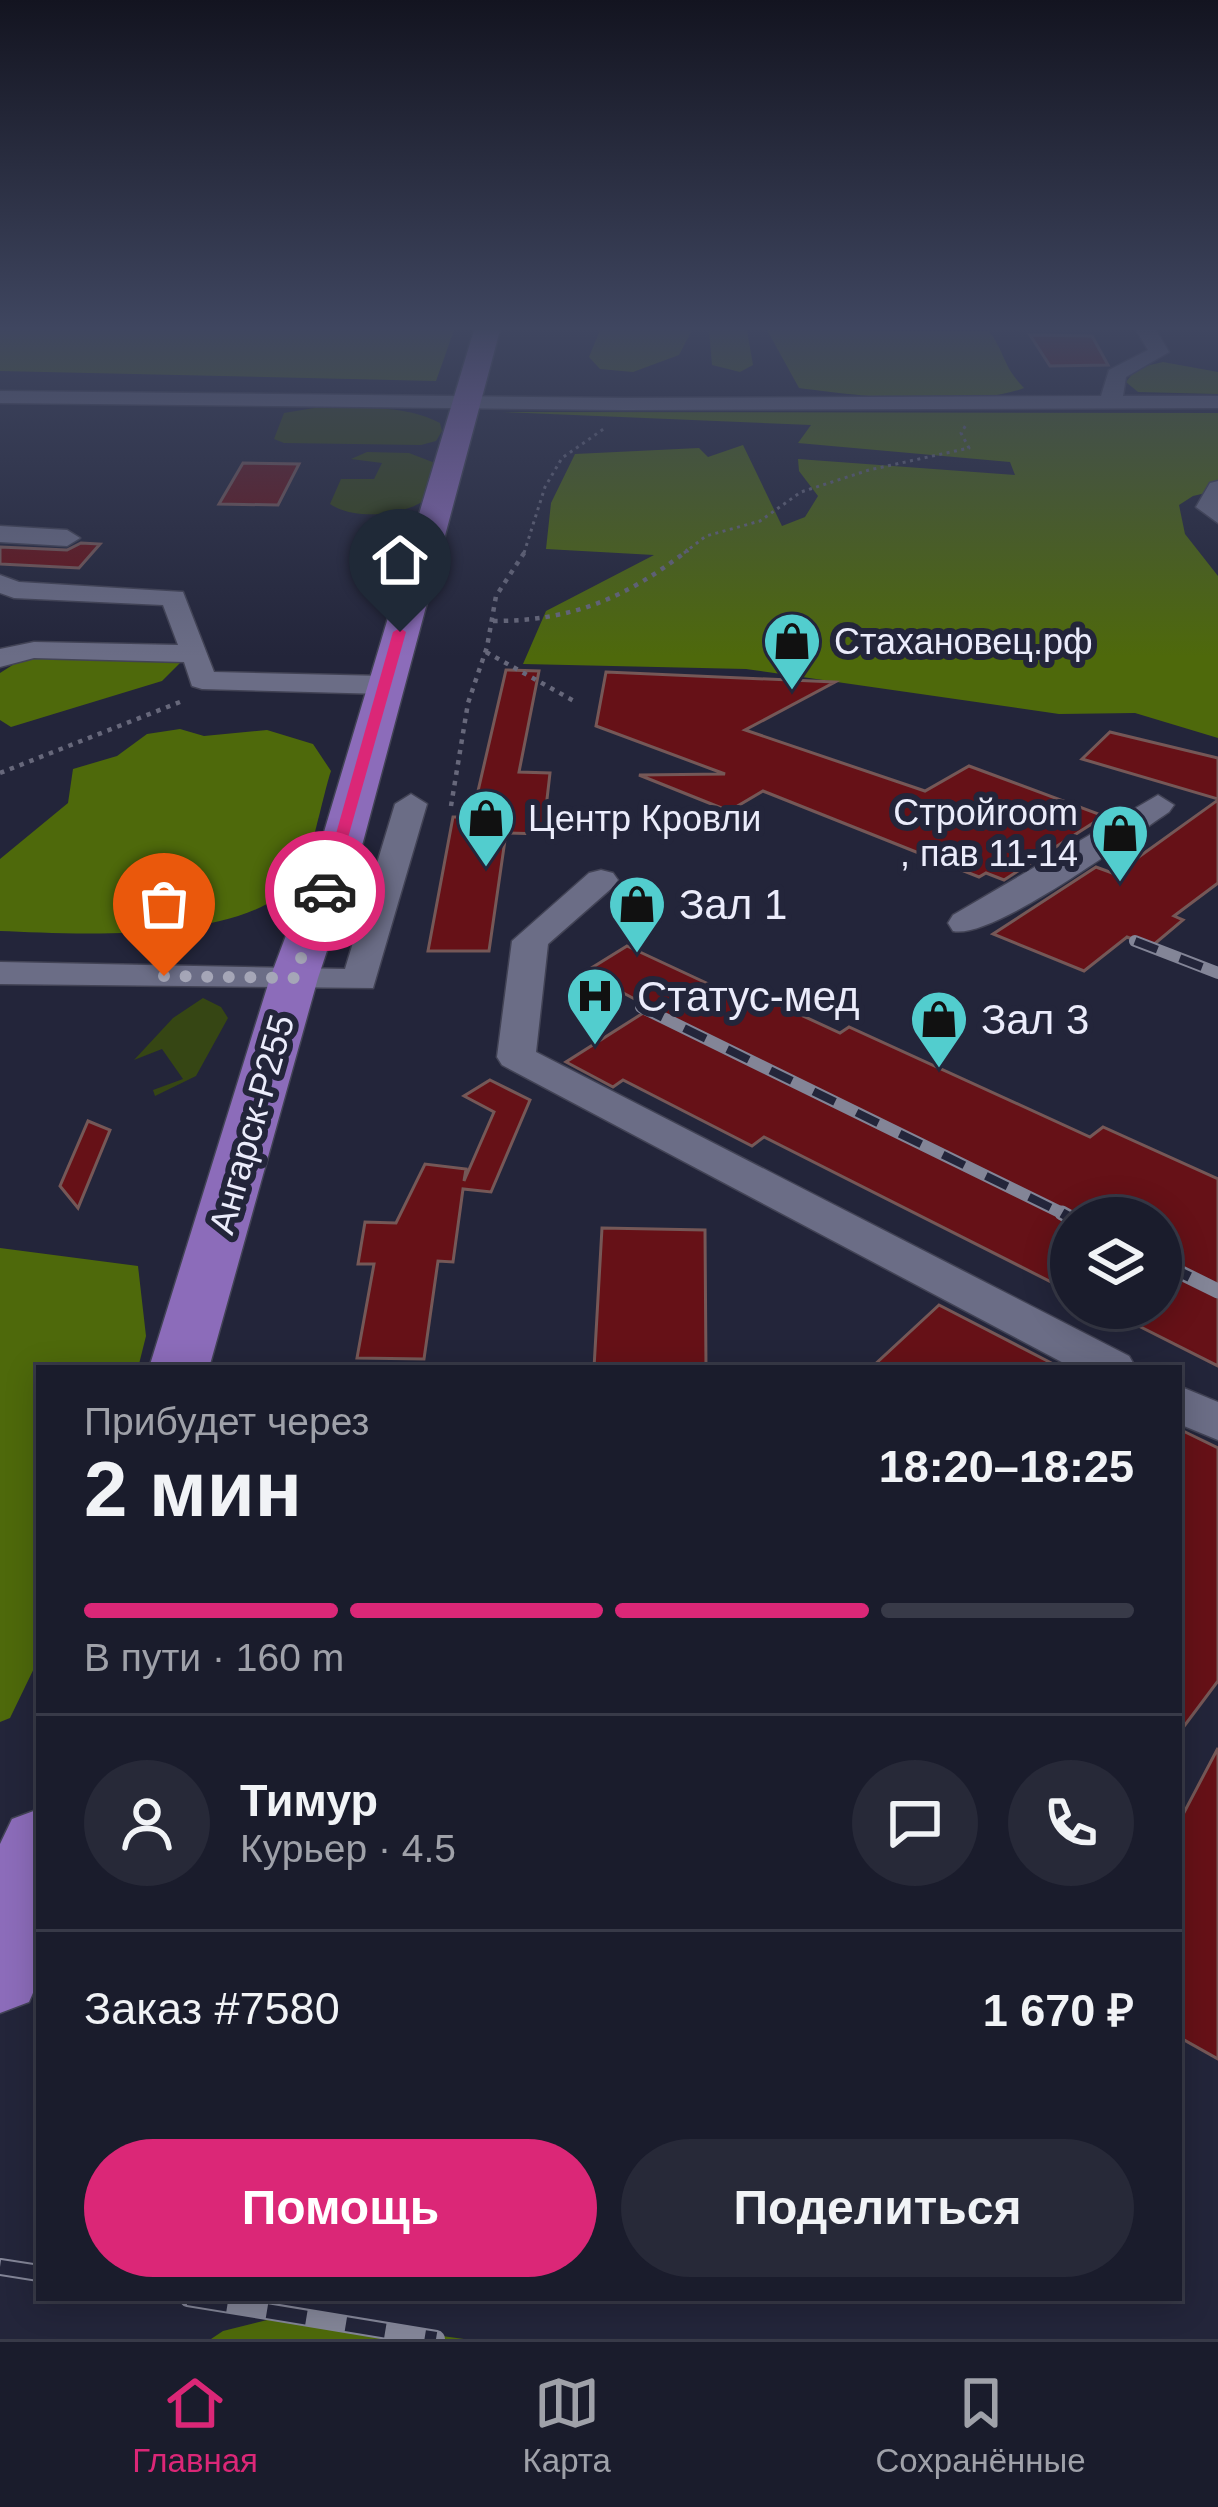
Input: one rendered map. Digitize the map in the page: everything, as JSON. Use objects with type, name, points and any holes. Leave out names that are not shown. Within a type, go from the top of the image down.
[{"type":"main road","name":"Ангарск-Р255","points":[[180,1365],[294,978],[342,842],[457,439]]},
{"type":"main road","points":[[0,1975],[36,1853]]},
{"type":"street","points":[[1218,488],[1208,507],[1218,516]]},
{"type":"street","points":[[0,534],[67,538]]},
{"type":"street","points":[[0,584],[14,590],[175,598],[202,680],[384,686]]},
{"type":"street","points":[[0,658],[34,650],[196,654]]},
{"type":"street","points":[[0,973],[360,980],[411,804]]},
{"type":"street","points":[[966,923],[1019,895],[1158,805]]},
{"type":"street","points":[[601,880],[530,941],[516,1058],[1106,1365]]},
{"type":"street","points":[[1182,1405],[1218,1423]]},
{"type":"path","points":[[452,806],[468,703],[496,596],[529,545],[545,487],[562,458],[588,439]]},
{"type":"path","points":[[493,620],[544,621],[616,597],[649,580],[706,536],[760,521],[801,492],[869,470],[969,448],[964,439]]},
{"type":"path","points":[[486,652],[574,701]]},
{"type":"green space","points":[[274,439],[437,439],[421,445]]},
{"type":"green space","points":[[801,439],[1218,439],[1218,490],[1179,505],[1185,534],[1218,576],[1218,738],[1135,713],[1059,714],[746,669],[523,664],[546,611],[654,555],[546,549],[551,503],[575,454],[699,448],[708,457],[743,445],[782,526],[805,517],[818,496],[799,471],[798,459],[1015,475],[1010,462],[798,443]]},
{"type":"green space","points":[[367,452],[409,453],[435,463],[422,502],[376,514],[330,504],[341,479],[374,479],[382,463],[351,459]]},
{"type":"green space","points":[[30,654],[183,660],[162,681],[11,727],[0,720],[0,673]]},
{"type":"green space","points":[[180,729],[204,736],[267,730],[313,744],[331,771],[300,877],[276,899],[243,915],[203,925],[116,933],[0,931],[0,859],[68,803],[73,769],[117,756],[147,734]]},
{"type":"green space","points":[[203,998],[221,1007],[228,1018],[196,1076],[155,1096],[153,1090],[183,1079],[162,1049],[134,1060],[173,1018]]},
{"type":"green space","points":[[0,1248],[138,1266],[146,1336],[139,1365],[36,1365],[36,1664],[10,1718],[0,1722]]},
{"type":"green space","points":[[287,2315],[464,2339],[211,2339],[223,2331]]},
{"type":"building","points":[[243,463],[299,464],[278,505],[219,504]]},
{"type":"building","points":[[81,543],[100,544],[79,568],[0,564],[0,547],[67,550]]},
{"type":"building","points":[[506,670],[539,671],[519,772],[550,773],[543,834],[506,833],[489,951],[428,951],[453,817],[472,817]]},
{"type":"building","points":[[606,672],[835,682],[745,730],[925,791],[969,766],[1104,816],[1004,880],[986,873],[979,877],[763,791],[729,811],[639,775],[725,774],[596,726]]},
{"type":"building","points":[[1110,732],[1218,758],[1218,799],[1082,759]]},
{"type":"building","name":"Стройroom , пав 11-14","points":[[1218,800],[1218,883],[1174,916],[1183,920],[1152,946],[1127,937],[1084,971],[993,934],[1096,867],[1115,874]]},
{"type":"building","points":[[627,946],[743,1000],[753,993],[840,1033],[849,1027],[1090,1137],[1103,1127],[1218,1179],[1218,1366],[1145,1329],[1182,1329],[1182,1197],[1050,1197],[1050,1281],[764,1137],[752,1146],[623,1080],[613,1087],[566,1062],[651,1008],[585,972]]},
{"type":"building","points":[[490,1080],[530,1100],[491,1192],[463,1189],[453,1262],[438,1261],[424,1359],[357,1358],[374,1264],[358,1264],[365,1222],[396,1223],[425,1164],[466,1169],[464,1181],[494,1112],[464,1096]]},
{"type":"building","points":[[88,1121],[110,1130],[78,1208],[60,1186]]},
{"type":"building","points":[[602,1228],[705,1230],[706,1365],[594,1365]]},
{"type":"building","points":[[939,1305],[1055,1365],[874,1365]]},
{"type":"building","points":[[1182,1430],[1218,1448],[1218,1681],[1182,1729]]},
{"type":"building","points":[[1218,1748],[1218,2059],[1182,2039],[1182,1816]]},
{"type":"railway","points":[[1135,941],[1218,973]]},
{"type":"railway","points":[[641,1007],[1050,1207]]},
{"type":"railway","points":[[1182,1273],[1218,1291]]},
{"type":"railway","points":[[0,2267],[36,2273]]},
{"type":"railway","points":[[206,2301],[436,2339]]},
{"type":"way so far","points":[[164,976],[294,978],[325,891]]},
{"type":"place","name":"Стахановец.рф","points":[[792,692]]},
{"type":"place","name":"Центр Кровли","points":[[486,869]]},
{"type":"place","name":"Стройroom , пав 11-14","points":[[1120,884]]},
{"type":"place","name":"Зал 1","points":[[637,955]]},
{"type":"place","name":"Статус-мед","points":[[595,1047]]},
{"type":"place","name":"Зал 3","points":[[939,1070]]},
{"type":"route","points":[[325,891],[400,632]]}]
